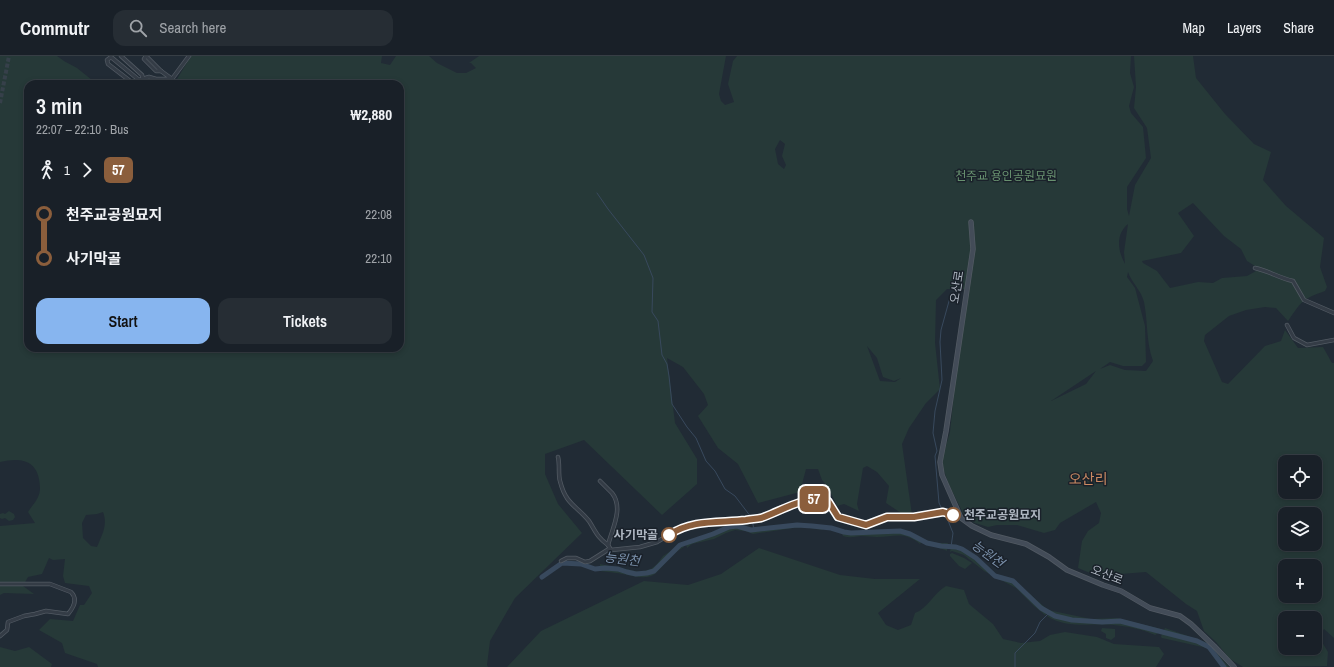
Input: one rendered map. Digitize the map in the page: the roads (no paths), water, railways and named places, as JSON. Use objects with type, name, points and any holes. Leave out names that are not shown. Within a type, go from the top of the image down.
[{"type":"street","points":[[121,56],[142,75],[143,79]]},
{"type":"street","points":[[161,71],[156,71],[144,59],[146,56],[161,71],[172,79]]},
{"type":"street","points":[[172,79],[189,56]]},
{"type":"street","points":[[129,80],[108,64],[107,62],[111,57],[139,80],[149,77],[156,79],[172,79]]},
{"type":"street","name":"오산로","points":[[960,518],[942,475],[940,462],[973,249],[971,222]]},
{"type":"street","points":[[1256,268],[1267,271],[1281,279],[1293,281],[1304,300],[1334,313]]},
{"type":"street","points":[[1286,325],[1294,338],[1307,344],[1334,340]]},
{"type":"street","points":[[558,457],[560,480],[567,499],[588,521],[600,539],[608,545]]},
{"type":"street","points":[[561,561],[567,558],[576,558],[585,562],[590,561],[609,549],[608,545],[617,517],[616,502],[612,492],[600,481]]},
{"type":"street","name":"오산로","points":[[609,549],[640,547],[657,542],[675,531],[695,523],[759,518],[808,500],[815,499],[828,501],[838,517],[866,525],[887,517],[914,517],[945,512],[991,534],[1026,544],[1067,570],[1104,585],[1116,588],[1150,608],[1180,616],[1234,667]]},
{"type":"street","points":[[0,584],[50,584],[72,592],[75,599],[75,602],[68,614],[46,611],[15,619],[8,622],[7,630],[0,636]]},
{"type":"waterway","points":[[597,193],[644,255],[653,278],[652,312],[658,321],[662,355],[667,364],[672,404],[696,438],[706,461],[715,471],[725,489],[735,496],[751,517]]},
{"type":"waterway","points":[[943,511],[939,503],[935,456],[937,451],[933,433],[935,411],[942,380],[940,342],[941,330],[951,294]]},
{"type":"waterway","points":[[945,513],[953,533],[951,547]]},
{"type":"waterway","points":[[752,519],[754,530]]},
{"type":"waterway","name":"능원천","points":[[542,577],[562,563],[581,564],[595,569],[618,569],[636,574],[647,573],[654,571],[680,545],[729,527],[737,526],[751,530],[797,525],[831,528],[851,533],[900,531],[910,534],[927,543],[962,549],[976,558],[995,576],[1013,581],[1041,608],[1055,616],[1072,620],[1102,622],[1120,621],[1197,641],[1209,647],[1224,667]]},
{"type":"waterway","points":[[1015,667],[1015,653],[1035,633],[1040,622],[1049,613]]},
{"type":"tunnel","points":[[0,103],[9,56]]},
{"type":"place","name":"천주교공원묘지","points":[[953,515]]},
{"type":"place","name":"사기막골","points":[[669,535]]},
{"type":"district","name":"오산리","points":[[1088,479]]},
{"type":"park label","name":"천주교 용인공원묘원","points":[[1006,176]]}]
